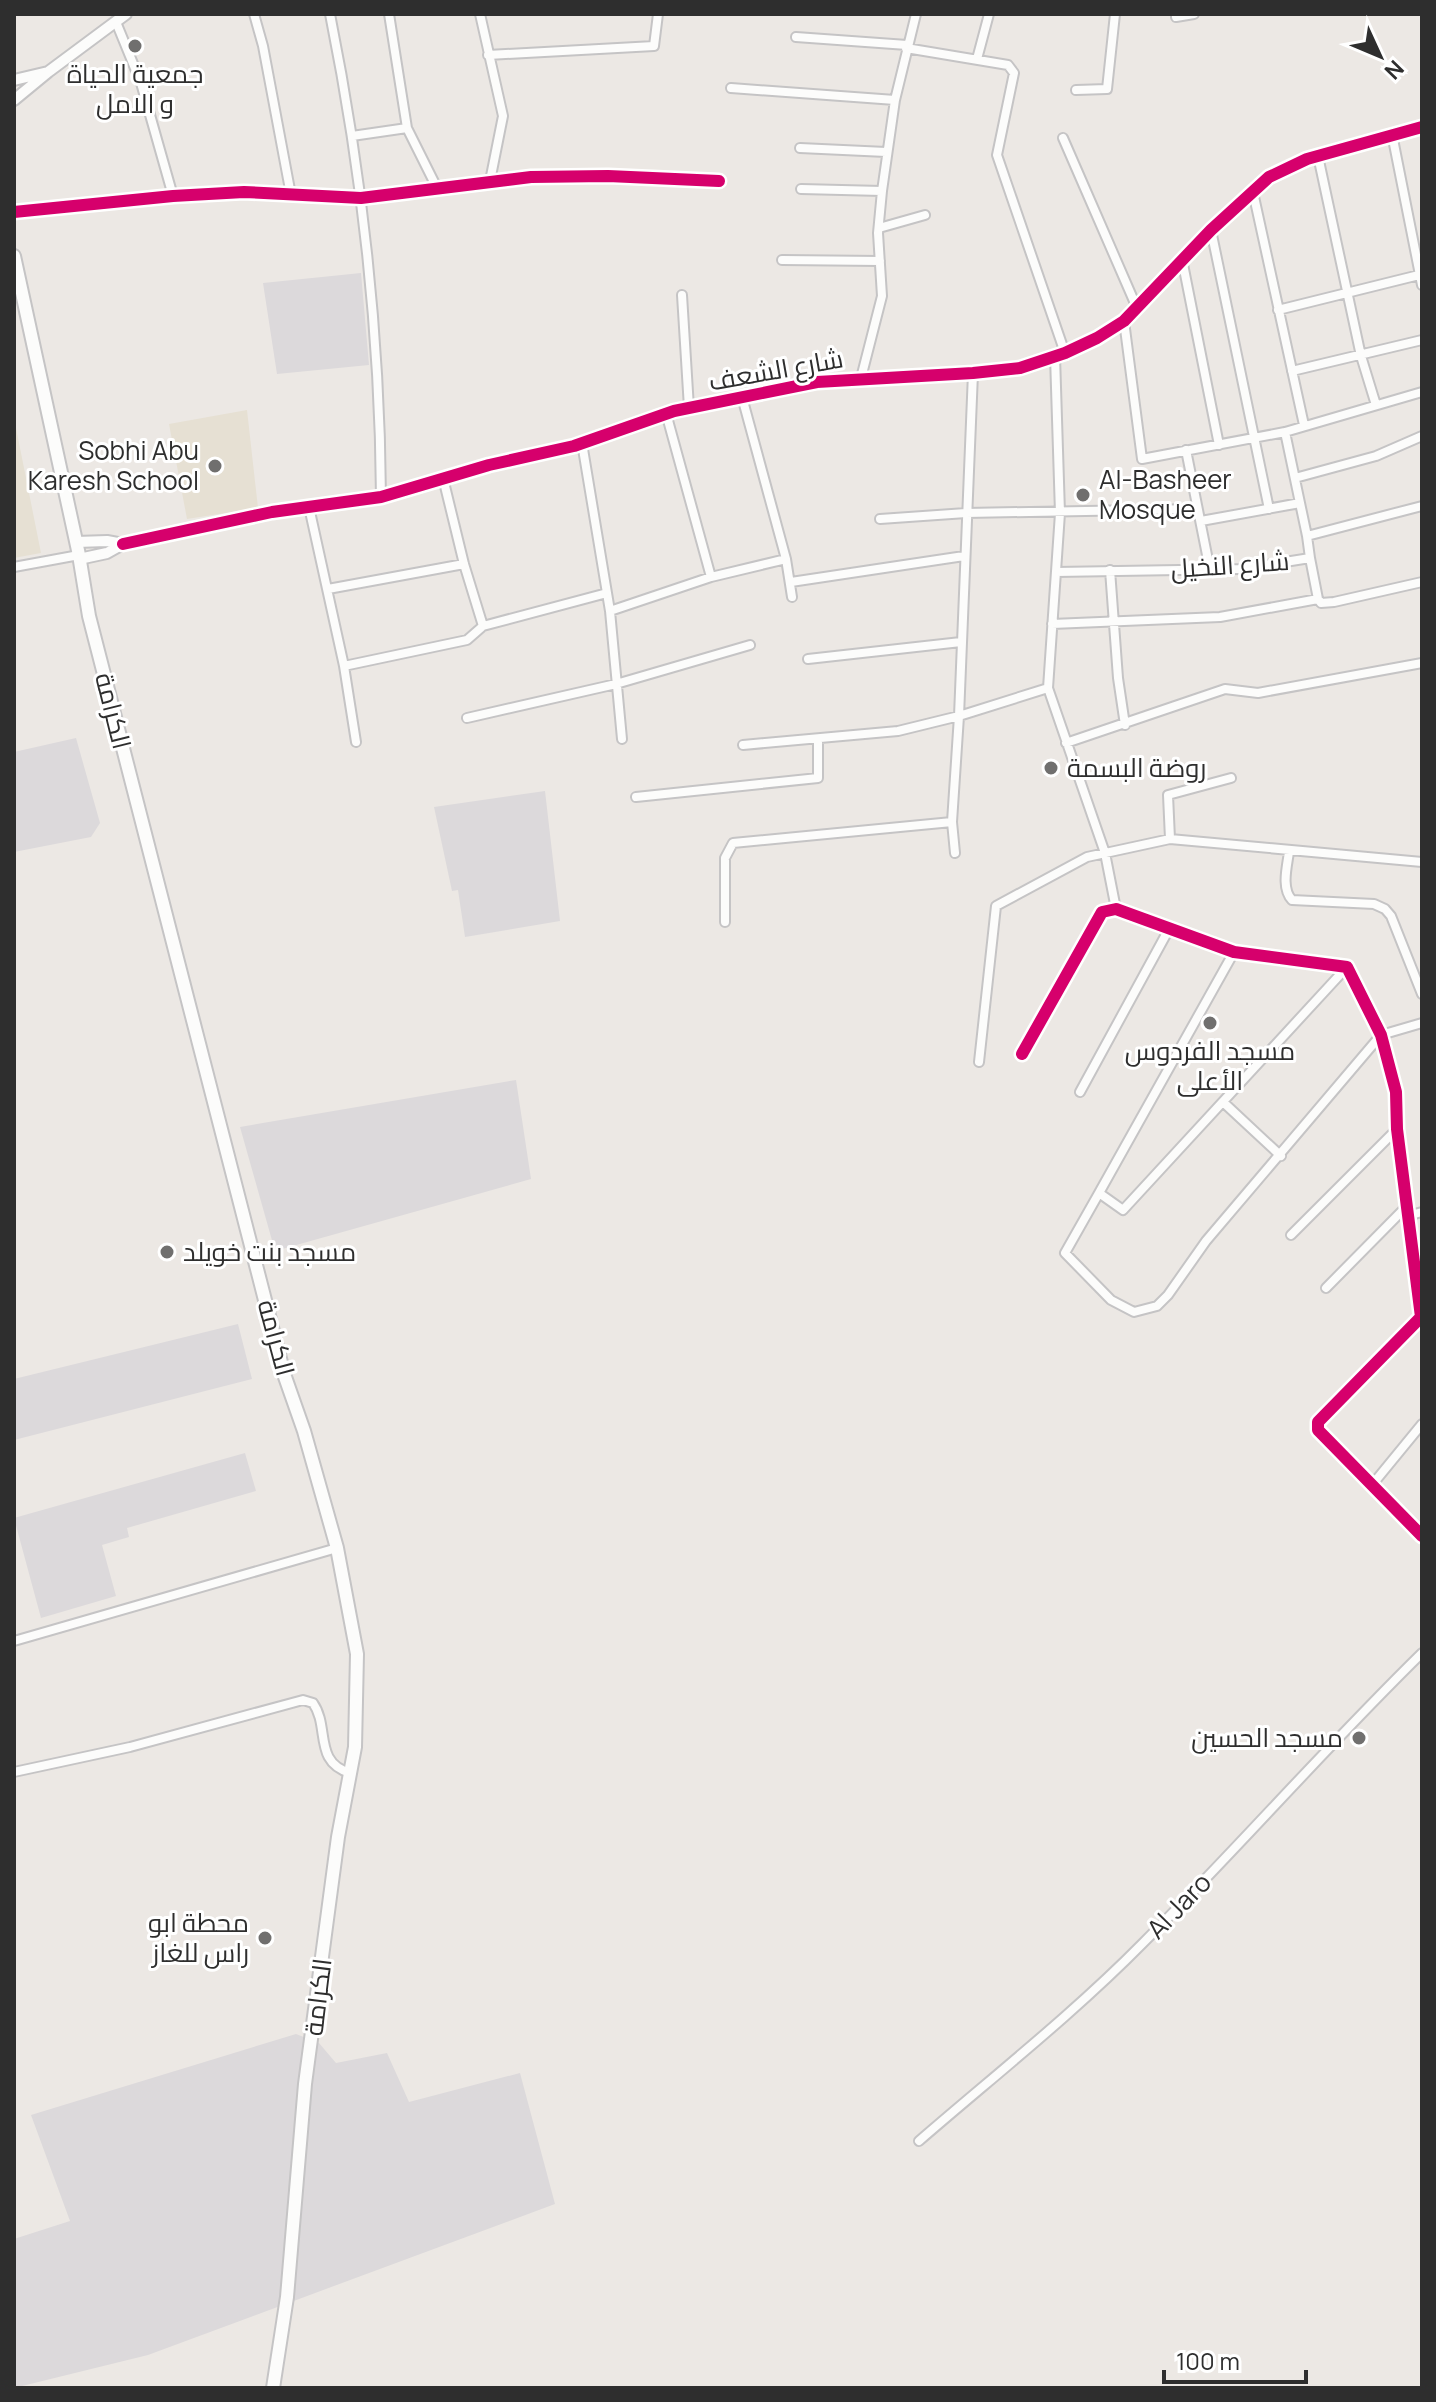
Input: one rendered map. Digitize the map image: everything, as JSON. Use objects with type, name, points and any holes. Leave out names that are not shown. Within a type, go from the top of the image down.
[{"type":"main road","name":"الكرامة","points":[[14,256],[89,616],[282,1366],[337,1548],[357,1654],[355,1747],[338,1837],[305,2084],[287,2297],[273,2388]]},
{"type":"street","points":[[14,100],[126,14]]},
{"type":"street","points":[[254,14],[263,46],[291,195]]},
{"type":"street","points":[[330,14],[361,198],[380,407],[381,497]]},
{"type":"street","points":[[389,14],[407,128],[437,188]]},
{"type":"street","points":[[480,14],[503,116],[490,181]]},
{"type":"street","points":[[488,55],[654,46],[658,14]]},
{"type":"street","points":[[861,378],[882,296],[879,228],[886,152],[916,14]]},
{"type":"street","points":[[977,59],[989,14]]},
{"type":"street","points":[[1076,90],[1107,89],[1115,14]]},
{"type":"street","points":[[1176,17],[1194,14]]},
{"type":"street","points":[[116,22],[141,83],[173,196]]},
{"type":"street","points":[[796,37],[907,47],[1008,65],[1014,73],[997,155],[1060,355],[1060,513],[1048,688],[1105,853],[1116,909]]},
{"type":"street","points":[[14,80],[48,72]]},
{"type":"street","points":[[731,88],[895,100]]},
{"type":"street","name":"شارع الشعف","points":[[78,552],[107,553],[123,544],[272,512],[381,497],[582,443],[666,413],[817,382],[1020,368],[1060,355],[1124,321],[1211,230],[1269,177],[1318,156],[1422,127]]},
{"type":"street","points":[[352,136],[407,128]]},
{"type":"street","points":[[1392,134],[1422,285]]},
{"type":"street","points":[[1063,138],[1137,308]]},
{"type":"street","points":[[800,148],[886,152]]},
{"type":"street","points":[[1318,156],[1346,292],[1376,405]]},
{"type":"street","points":[[14,212],[244,192],[361,198],[531,177],[608,176],[719,181]]},
{"type":"street","points":[[801,189],[882,191]]},
{"type":"street","points":[[1253,192],[1304,425]]},
{"type":"street","points":[[879,228],[925,215]]},
{"type":"street","points":[[1211,230],[1269,509]]},
{"type":"street","points":[[1182,259],[1219,445]]},
{"type":"street","points":[[782,260],[880,261]]},
{"type":"street","points":[[1278,310],[1419,275]]},
{"type":"street","points":[[682,295],[689,408]]},
{"type":"street","points":[[1124,321],[1142,459],[1285,432],[1422,392]]},
{"type":"street","points":[[1292,371],[1422,340]]},
{"type":"street","points":[[955,853],[952,822],[973,373]]},
{"type":"street","points":[[742,397],[786,559],[792,597]]},
{"type":"street","points":[[666,413],[711,577]]},
{"type":"street","points":[[1285,432],[1307,536]]},
{"type":"street","points":[[1295,478],[1376,456],[1422,436]]},
{"type":"street","points":[[582,443],[610,611],[622,739]]},
{"type":"street","points":[[1186,450],[1210,570]]},
{"type":"street","points":[[443,478],[483,626]]},
{"type":"street","points":[[1201,521],[1300,503]]},
{"type":"street","name":"شارع النخيل","points":[[1056,572],[1241,569],[1310,558],[1307,536],[1422,506]]},
{"type":"street","points":[[309,507],[344,666],[356,742]]},
{"type":"street","points":[[880,519],[966,513],[1197,509]]},
{"type":"street","name":"شارع الشعف","points":[[78,552],[107,541],[123,544]]},
{"type":"street","points":[[14,567],[78,552]]},
{"type":"street","points":[[791,582],[964,556]]},
{"type":"street","points":[[1310,558],[1321,603],[1422,582]]},
{"type":"street","points":[[610,611],[711,577],[786,559]]},
{"type":"street","points":[[328,589],[464,564]]},
{"type":"street","points":[[1110,570],[1125,725]]},
{"type":"street","points":[[344,666],[467,640],[483,626],[607,593]]},
{"type":"street","points":[[1052,624],[1220,617],[1318,599]]},
{"type":"street","points":[[808,659],[961,642]]},
{"type":"street","points":[[467,718],[616,684],[750,645]]},
{"type":"street","points":[[1066,743],[1225,689],[1258,693],[1422,663]]},
{"type":"street","points":[[743,745],[898,731],[1048,688]]},
{"type":"street","points":[[636,797],[818,778],[818,740]]},
{"type":"street","points":[[1170,839],[1168,795],[1231,778]]},
{"type":"street","points":[[725,922],[725,858],[733,843],[952,822]]},
{"type":"street","points":[[979,1062],[996,906],[1087,857],[1170,839],[1422,862]]},
{"type":"street","points":[[1289,852],[1285,884],[1287,895],[1292,900],[1374,904],[1391,916],[1422,994]]},
{"type":"street","points":[[1022,1054],[1102,912],[1116,909],[1234,952],[1347,967]]},
{"type":"street","points":[[1080,1092],[1169,929]]},
{"type":"street","points":[[1234,952],[1065,1253],[1111,1300],[1134,1312],[1157,1306],[1168,1295],[1206,1241],[1381,1035],[1422,1023]]},
{"type":"street","points":[[1347,967],[1381,1035],[1396,1092],[1397,1129],[1419,1282],[1421,1317],[1318,1422],[1318,1430],[1422,1535]]},
{"type":"street","points":[[1099,1193],[1123,1210],[1347,967]]},
{"type":"street","points":[[1223,1102],[1281,1156]]},
{"type":"street","points":[[1291,1235],[1397,1129]]},
{"type":"street","points":[[1326,1288],[1407,1212],[1422,1212]]},
{"type":"street","points":[[1372,1485],[1422,1424]]},
{"type":"street","points":[[14,1641],[337,1548]]},
{"type":"street","name":"Al Jaro","points":[[919,2141],[1142,1945],[1422,1653]]},
{"type":"street","points":[[14,1772],[130,1747],[303,1700],[313,1703],[319,1712],[325,1748],[334,1766],[350,1773]]},
{"type":"shaded area","points":[[361,273],[369,365],[277,374],[263,283]]},
{"type":"shaded area","name":"Sobhi Abu Karesh School","points":[[247,410],[258,508],[187,519],[169,424]]},
{"type":"shaded area","points":[[14,418],[41,553],[14,558]]},
{"type":"shaded area","points":[[76,738],[100,823],[91,837],[14,852],[14,752]]},
{"type":"shaded area","points":[[545,791],[560,921],[465,937],[458,890],[452,891],[434,807]]},
{"type":"shaded area","points":[[516,1080],[531,1179],[275,1251],[240,1127]]},
{"type":"shaded area","points":[[238,1324],[252,1379],[14,1440],[14,1379]]},
{"type":"shaded area","points":[[245,1453],[256,1491],[127,1528],[129,1537],[102,1545],[116,1596],[41,1618],[14,1518]]},
{"type":"shaded area","points":[[296,2034],[319,2043],[336,2063],[387,2053],[409,2102],[520,2073],[555,2204],[148,2355],[14,2388],[14,2239],[70,2221],[31,2115]]},
{"type":"cycle path","points":[[123,544],[272,512],[381,497],[489,465],[574,446],[674,411],[817,382],[1020,368],[1065,353],[1124,321],[1211,230],[1269,177],[1307,159],[1422,127]]},
{"type":"cycle path","points":[[14,212],[244,192],[361,198],[531,177],[608,176],[719,181]]},
{"type":"cycle path","points":[[1022,1054],[1102,912],[1116,909],[1234,952],[1347,967],[1381,1035],[1396,1092],[1397,1129],[1421,1317],[1318,1422],[1318,1430],[1422,1536]]},
{"type":"place","name":"جمعية الحياة و الامل","points":[[135,46]]},
{"type":"place","name":"Sobhi Abu Karesh School","points":[[215,466]]},
{"type":"place","name":"Al-Basheer Mosque","points":[[1083,495]]},
{"type":"place","name":"روضة البسمة","points":[[1051,768]]},
{"type":"place","name":"مسجد الفردوس الأعلى","points":[[1210,1023]]},
{"type":"place","name":"مسجد بنت خويلد","points":[[167,1252]]},
{"type":"place","name":"مسجد الحسين","points":[[1359,1738]]},
{"type":"place","name":"محطة ابو راس للغاز","points":[[265,1938]]}]
